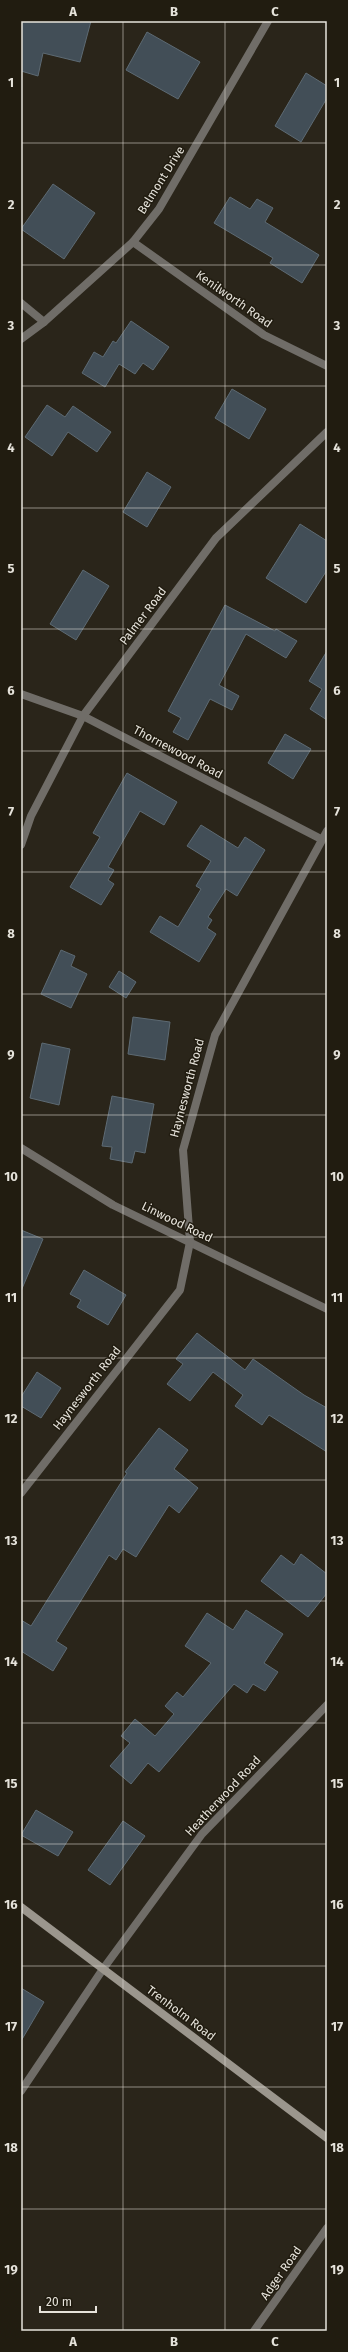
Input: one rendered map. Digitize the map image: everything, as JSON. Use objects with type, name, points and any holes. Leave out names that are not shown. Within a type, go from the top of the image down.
[{"type":"main road","name":"Trenholm Road","points":[[21,1907],[327,2138]]},
{"type":"street","name":"Belmont Drive","points":[[21,339],[44,322],[133,242],[160,209],[268,21]]},
{"type":"street","name":"Kenilworth Road","points":[[133,242],[264,335],[327,366]]},
{"type":"street","points":[[21,303],[44,322]]},
{"type":"street","name":"Palmer Road","points":[[21,845],[31,816],[83,716],[216,538],[327,432]]},
{"type":"street","name":"Thornewood Road","points":[[21,694],[83,716],[321,839]]},
{"type":"street","name":"Haynesworth Road","points":[[21,1493],[180,1290],[190,1242],[183,1150],[215,1034],[321,839],[327,831]]},
{"type":"street","name":"Linwood Road","points":[[21,1148],[113,1205],[327,1309]]},
{"type":"street","name":"Heatherwood Road","points":[[21,2091],[103,1969],[202,1834],[327,1705]]},
{"type":"street","name":"Adger Road","points":[[254,2331],[327,2228]]},
{"type":"building","points":[[21,21],[91,21],[80,62],[43,53],[38,76],[21,71]]},
{"type":"building","points":[[147,32],[200,62],[178,99],[126,70]]},
{"type":"building","points":[[306,73],[327,86],[327,98],[301,142],[275,126]]},
{"type":"building","points":[[53,184],[95,213],[64,259],[21,229]]},
{"type":"building","points":[[230,197],[250,209],[257,199],[273,208],[265,222],[319,255],[302,283],[270,263],[273,258],[214,223]]},
{"type":"building","points":[[131,321],[169,347],[153,370],[143,363],[135,374],[119,364],[105,387],[82,373],[94,352],[103,357],[113,341],[116,343]]},
{"type":"building","points":[[232,389],[266,409],[249,439],[215,418]]},
{"type":"building","points":[[47,405],[65,417],[73,406],[111,432],[97,452],[68,432],[52,456],[25,437]]},
{"type":"building","points":[[147,472],[171,487],[147,527],[123,512]]},
{"type":"building","points":[[300,524],[327,541],[327,570],[306,603],[266,578]]},
{"type":"building","points":[[83,570],[109,586],[76,640],[50,624]]},
{"type":"building","points":[[225,605],[275,631],[276,629],[297,641],[286,658],[246,634],[219,685],[239,696],[232,710],[210,699],[188,740],[173,732],[181,718],[168,711]]},
{"type":"building","points":[[327,651],[327,720],[310,709],[322,689],[309,681]]},
{"type":"building","points":[[285,734],[311,749],[293,779],[268,763]]},
{"type":"building","points":[[127,773],[177,802],[164,825],[140,811],[108,867],[114,870],[108,880],[114,884],[101,905],[70,887],[100,837],[93,833]]},
{"type":"building","points":[[201,825],[238,848],[245,837],[265,850],[237,896],[226,889],[208,917],[212,920],[207,928],[216,934],[199,962],[150,932],[160,916],[178,927],[201,889],[196,886],[211,861],[187,846]]},
{"type":"building","points":[[61,950],[75,956],[71,966],[87,974],[71,1008],[41,994]]},
{"type":"building","points":[[119,971],[136,982],[126,998],[109,987]]},
{"type":"building","points":[[133,1017],[170,1022],[165,1060],[128,1054]]},
{"type":"building","points":[[42,1043],[70,1049],[59,1105],[30,1098]]},
{"type":"building","points":[[112,1096],[154,1104],[145,1153],[135,1151],[132,1163],[110,1159],[112,1147],[102,1146]]},
{"type":"building","points":[[21,1230],[43,1239],[21,1291]]},
{"type":"building","points":[[84,1270],[126,1295],[108,1325],[77,1307],[81,1300],[70,1294]]},
{"type":"building","points":[[197,1333],[245,1370],[253,1359],[304,1395],[327,1408],[327,1452],[269,1415],[262,1425],[235,1406],[243,1395],[213,1372],[190,1401],[167,1384],[183,1364],[176,1359]]},
{"type":"building","points":[[37,1372],[61,1388],[41,1418],[21,1406],[21,1397]]},
{"type":"building","points":[[159,1428],[188,1450],[174,1469],[198,1488],[179,1513],[169,1505],[136,1557],[123,1549],[116,1560],[109,1555],[56,1641],[67,1648],[53,1671],[21,1651],[21,1620],[31,1626],[127,1473],[125,1472]]},
{"type":"building","points":[[301,1554],[327,1574],[327,1593],[308,1617],[261,1581],[281,1555],[294,1565]]},
{"type":"building","points":[[246,1610],[283,1634],[264,1663],[278,1672],[265,1691],[253,1684],[247,1693],[234,1684],[159,1772],[148,1763],[131,1784],[110,1766],[130,1743],[121,1736],[135,1719],[155,1736],[174,1714],[165,1706],[177,1692],[183,1697],[211,1663],[185,1646],[207,1613],[233,1630]]},
{"type":"building","points":[[36,1810],[73,1832],[58,1856],[21,1835]]},
{"type":"building","points":[[123,1821],[145,1836],[110,1885],[88,1870]]},
{"type":"building","points":[[21,1988],[44,2002],[21,2041]]}]
